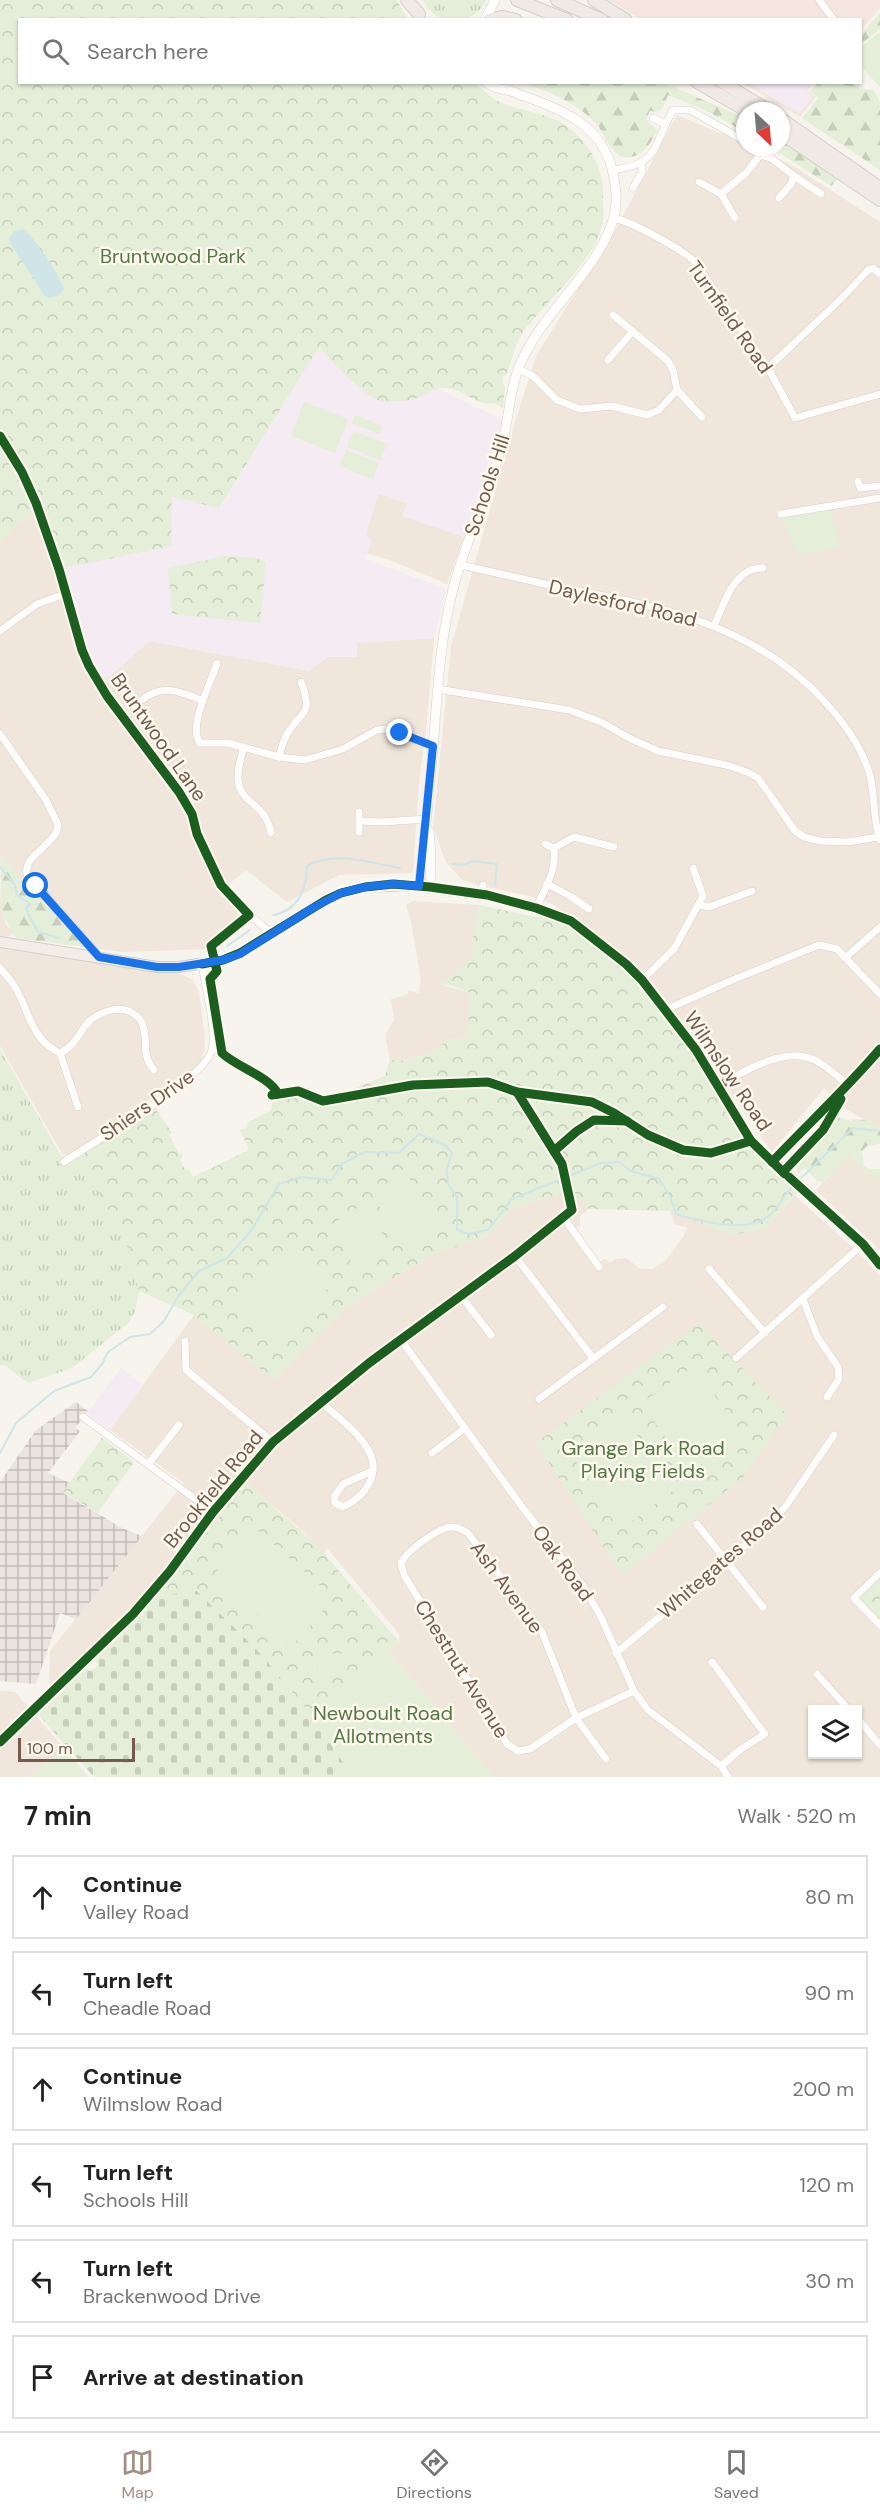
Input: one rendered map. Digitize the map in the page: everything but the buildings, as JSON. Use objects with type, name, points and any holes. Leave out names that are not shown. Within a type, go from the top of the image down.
[{"type":"highway","points":[[407,0],[420,16]]},
{"type":"highway","points":[[517,0],[562,18]]},
{"type":"highway","points":[[557,0],[598,18]]},
{"type":"highway","points":[[594,0],[623,18]]},
{"type":"highway","points":[[700,84],[736,105]]},
{"type":"highway","points":[[725,84],[754,102]]},
{"type":"highway","points":[[790,125],[880,189]]},
{"type":"highway","points":[[790,139],[880,200]]},
{"type":"main road","name":"Wilmslow Road","points":[[0,942],[157,967],[179,967],[223,960],[240,954],[341,893],[365,887],[393,884],[482,890],[536,908],[571,921],[626,964],[642,980],[696,1050],[751,1141],[863,1244],[880,1265]]},
{"type":"street","points":[[414,0],[420,16]]},
{"type":"street","points":[[488,18],[495,0]]},
{"type":"street","points":[[819,0],[832,18]]},
{"type":"street","name":"Schools Hill","points":[[425,886],[430,837],[427,823],[437,689],[448,608],[505,436],[518,369],[537,330],[605,240],[614,218],[616,195],[612,170],[603,149],[594,135],[573,116],[557,107],[504,86],[495,89],[489,84]]},
{"type":"street","points":[[612,170],[642,164],[654,150],[673,110],[690,110],[736,136]]},
{"type":"street","points":[[653,118],[665,124]]},
{"type":"street","points":[[721,194],[747,172],[759,156]]},
{"type":"street","points":[[764,156],[771,158],[821,194]]},
{"type":"street","points":[[633,188],[642,172],[642,164]]},
{"type":"street","points":[[779,198],[791,184],[794,176]]},
{"type":"street","points":[[699,182],[721,194],[735,218]]},
{"type":"street","name":"Turnfield Road","points":[[614,218],[633,225],[690,257],[768,368],[795,418],[880,394]]},
{"type":"street","points":[[768,368],[844,297],[868,270],[873,268],[880,274]]},
{"type":"street","points":[[613,315],[668,361],[673,370],[677,390],[702,417]]},
{"type":"street","points":[[608,360],[633,331]]},
{"type":"street","points":[[518,369],[533,376],[557,400],[580,409],[612,406],[647,415],[658,410],[677,390]]},
{"type":"street","points":[[858,481],[860,488],[880,486]]},
{"type":"street","points":[[781,514],[880,498]]},
{"type":"street","name":"Daylesford Road","points":[[461,565],[532,582],[652,605],[714,626],[760,649],[805,680],[843,721],[868,769],[879,839]]},
{"type":"street","points":[[714,626],[730,591],[741,575],[757,568],[763,568]]},
{"type":"street","name":"Bruntwood Lane","points":[[59,569],[82,650],[97,680],[179,792],[192,814],[197,834],[221,885],[245,912],[272,933]]},
{"type":"street","points":[[0,631],[37,604],[65,594]]},
{"type":"street","points":[[217,663],[202,700],[196,730],[200,743],[228,743],[279,757],[304,760],[343,749],[377,730],[387,729],[433,746]]},
{"type":"street","points":[[279,757],[287,734],[299,721],[307,705],[301,682]]},
{"type":"street","points":[[142,700],[163,689],[202,700]]},
{"type":"street","points":[[437,689],[569,710],[601,722],[658,751],[726,765],[747,772],[758,778],[795,831],[804,837],[820,841],[847,842],[879,839]]},
{"type":"street","points":[[0,735],[46,800],[58,825],[54,837],[28,864],[27,874],[99,957]]},
{"type":"street","points":[[244,747],[237,774],[239,787],[247,800],[268,823],[271,833]]},
{"type":"street","points":[[359,812],[359,831]]},
{"type":"street","points":[[360,821],[427,823]]},
{"type":"street","points":[[554,848],[574,837],[614,847]]},
{"type":"street","points":[[545,844],[554,848]]},
{"type":"street","points":[[536,908],[555,862],[554,848]]},
{"type":"street","points":[[642,980],[674,949],[699,905],[703,896],[693,868]]},
{"type":"street","points":[[547,884],[589,909]]},
{"type":"street","points":[[699,905],[709,907],[752,891]]},
{"type":"street","points":[[845,958],[880,927]]},
{"type":"street","points":[[665,1011],[730,981],[819,945],[837,950],[880,994]]},
{"type":"street","name":"Shiers Drive","points":[[64,1162],[173,1089],[196,1072],[210,1056],[214,1041],[202,964]]},
{"type":"street","points":[[0,968],[15,987],[28,1020],[50,1048],[60,1053],[78,1107]]},
{"type":"street","points":[[60,1053],[71,1048],[86,1025],[104,1012],[122,1008],[134,1013],[143,1023],[146,1059],[154,1070]]},
{"type":"street","points":[[772,1162],[849,1086],[880,1049]]},
{"type":"street","points":[[736,1076],[779,1058],[800,1057],[818,1061],[849,1086]]},
{"type":"street","points":[[786,1175],[823,1130],[849,1086]]},
{"type":"street","name":"Brookfield Road","points":[[0,1742],[133,1614],[170,1571],[213,1512],[273,1442],[321,1402],[564,1218],[599,1267]]},
{"type":"street","points":[[736,1358],[863,1244]]},
{"type":"street","points":[[515,1256],[593,1358]]},
{"type":"street","points":[[709,1269],[765,1333]]},
{"type":"street","points":[[461,1296],[491,1335]]},
{"type":"street","points":[[803,1299],[817,1336],[838,1367],[839,1379],[827,1397]]},
{"type":"street","points":[[539,1399],[663,1308]]},
{"type":"street","name":"Oak Road","points":[[401,1340],[583,1586],[601,1617],[634,1691],[648,1710],[721,1766],[728,1777]]},
{"type":"street","points":[[185,1341],[186,1370],[273,1442]]},
{"type":"street","points":[[321,1402],[368,1448],[373,1463],[372,1471],[370,1485],[362,1496],[343,1507],[338,1507],[334,1497],[343,1484],[372,1471]]},
{"type":"street","points":[[83,1417],[213,1512]]},
{"type":"street","points":[[149,1464],[179,1425]]},
{"type":"street","points":[[432,1453],[465,1428]]},
{"type":"street","name":"Whitegates Road","points":[[616,1653],[763,1531],[786,1506],[834,1435]]},
{"type":"street","points":[[697,1524],[762,1607]]},
{"type":"street","name":"Ash Avenue","points":[[401,1563],[406,1553],[446,1527],[458,1527],[468,1533],[542,1632],[576,1718],[606,1759]]},
{"type":"street","name":"Chestnut Avenue","points":[[401,1563],[404,1575],[507,1744],[518,1751],[530,1749],[576,1718],[634,1691]]},
{"type":"street","points":[[880,1573],[854,1598],[880,1624]]},
{"type":"street","points":[[712,1662],[737,1694],[744,1709],[765,1734],[741,1749],[721,1766]]},
{"type":"street","points":[[817,1674],[845,1705]]},
{"type":"street","points":[[862,1724],[880,1745]]},
{"type":"shaded area","points":[[609,0],[880,0],[880,8],[862,29],[862,18],[639,18]]},
{"type":"shaded area","points":[[745,84],[813,84],[807,90],[816,97],[800,117],[790,111],[790,102],[775,102]]},
{"type":"shaded area","points":[[811,84],[806,90],[813,97],[799,114],[790,108],[790,102],[780,102],[752,85]]},
{"type":"shaded area","points":[[677,115],[736,140],[736,156],[772,156],[790,164],[880,222],[880,1128],[844,1108],[824,1088],[772,1152],[649,977],[554,905],[531,896],[476,885],[461,879],[446,862],[433,827],[451,647],[516,418],[536,356],[617,227]]},
{"type":"shaded area","points":[[22,229],[39,247],[58,276],[64,289],[58,296],[48,298],[44,295],[11,244],[9,238],[15,231]]},
{"type":"shaded area","points":[[319,347],[436,388],[503,420],[464,537],[402,516],[407,503],[378,494],[366,534],[371,541],[365,559],[446,589],[434,638],[357,643],[357,657],[327,657],[309,671],[150,641],[104,682],[84,637],[66,567],[171,546],[172,497],[220,508]]},
{"type":"shaded area","points":[[378,493],[407,503],[403,516],[464,537],[447,584],[367,553],[371,541],[366,534]]},
{"type":"shaded area","points":[[33,511],[54,570],[77,653],[96,688],[150,641],[309,671],[327,657],[357,657],[357,643],[434,638],[419,781],[413,873],[339,875],[287,902],[246,870],[226,886],[244,926],[211,949],[123,952],[85,947],[0,855],[0,541]]},
{"type":"shaded area","points":[[0,885],[2,914],[6,924],[14,933],[0,940]]},
{"type":"shaded area","points":[[414,901],[479,905],[472,943],[475,953],[448,979],[439,984],[471,993],[467,1038],[445,1040],[439,1050],[406,1061],[390,1060],[386,1034],[394,1019],[391,999],[407,995],[409,991],[419,993],[421,980],[406,905]]},
{"type":"shaded area","points":[[0,948],[178,973],[193,980],[199,992],[204,1030],[205,1049],[199,1065],[69,1155],[63,1155],[0,1046]]},
{"type":"shaded area","points":[[848,1156],[880,1179],[880,1250],[816,1190]]},
{"type":"shaded area","points":[[562,1193],[582,1198],[589,1209],[580,1216],[580,1225],[576,1228],[599,1262],[605,1259],[610,1263],[615,1259],[626,1258],[640,1269],[652,1269],[666,1260],[684,1236],[687,1227],[675,1225],[670,1211],[733,1235],[766,1228],[794,1195],[852,1247],[880,1276],[880,1777],[494,1777],[388,1651],[399,1642],[399,1634],[338,1561],[327,1548],[324,1553],[304,1532],[246,1483],[163,1588],[108,1649],[88,1667],[49,1684],[50,1651],[184,1483],[110,1430],[194,1315],[274,1380],[346,1307],[431,1255],[482,1238],[499,1226],[511,1209]]},
{"type":"shaded area","points":[[121,1368],[142,1385],[110,1430],[87,1413]]},
{"type":"shaded area","points":[[76,1402],[88,1411],[75,1428],[80,1431],[48,1473],[70,1483],[63,1493],[122,1528],[142,1536],[76,1619],[60,1613],[36,1684],[0,1681],[0,1482],[36,1430]]},
{"type":"shaded area","points":[[0,1691],[15,1692],[63,1747],[31,1777],[0,1777]]},
{"type":"green space","name":"Bruntwood Park","points":[[0,0],[396,0],[407,18],[18,18],[18,84],[476,84],[500,102],[559,122],[575,133],[587,146],[602,180],[602,225],[590,253],[580,267],[533,319],[521,336],[507,373],[503,376],[502,382],[505,387],[503,408],[495,403],[480,402],[458,391],[444,388],[435,389],[411,400],[382,401],[375,399],[358,386],[319,347],[219,508],[172,497],[171,546],[54,570],[33,511],[0,541]]},
{"type":"green space","points":[[423,0],[486,0],[480,9],[468,18],[440,18],[429,9]]},
{"type":"green space","points":[[880,13],[880,29],[862,43],[862,34]]},
{"type":"green space","points":[[880,32],[880,87],[862,67],[862,46]]},
{"type":"green space","points":[[525,84],[666,84],[736,114],[736,127],[705,110],[668,95],[663,107],[658,112],[650,111],[646,119],[657,130],[649,145],[636,156],[624,157],[615,152],[595,122],[579,109],[552,93]]},
{"type":"green space","points":[[817,84],[853,84],[860,89],[873,90],[880,102],[880,170],[802,118],[818,98],[810,91]]},
{"type":"green space","points":[[790,146],[838,179],[831,186],[784,156],[790,156]]},
{"type":"green space","points":[[304,402],[348,419],[335,453],[291,436]]},
{"type":"green space","points":[[355,415],[383,426],[380,434],[352,423]]},
{"type":"green space","points":[[354,431],[387,444],[380,460],[347,447]]},
{"type":"green space","points":[[346,450],[379,463],[373,479],[340,466]]},
{"type":"green space","points":[[831,509],[840,547],[800,555],[795,549],[782,518]]},
{"type":"green space","points":[[226,556],[255,558],[266,562],[260,623],[172,614],[168,568]]},
{"type":"green space","points":[[0,855],[85,947],[16,938],[2,914]]},
{"type":"green space","points":[[479,905],[531,916],[571,921],[642,980],[696,1050],[751,1141],[805,1193],[793,1195],[766,1229],[733,1235],[670,1211],[589,1209],[582,1199],[562,1193],[511,1209],[499,1226],[482,1238],[431,1255],[346,1307],[274,1380],[194,1315],[139,1291],[125,1238],[79,1160],[70,1158],[152,1103],[172,1133],[169,1134],[179,1154],[182,1153],[183,1157],[180,1159],[185,1170],[189,1169],[193,1177],[249,1150],[240,1130],[248,1127],[247,1123],[271,1110],[274,1096],[299,1093],[314,1103],[341,1101],[339,1095],[385,1076],[390,1060],[406,1061],[439,1050],[445,1040],[467,1038],[471,993],[453,986],[438,984],[448,979],[474,954],[472,943]]},
{"type":"green space","points":[[0,1049],[61,1156],[79,1159],[125,1238],[139,1291],[135,1312],[128,1323],[72,1368],[28,1383],[4,1365],[0,1366]]},
{"type":"green space","points":[[837,1117],[851,1121],[799,1174],[796,1170],[797,1164]]},
{"type":"green space","points":[[853,1119],[865,1120],[880,1128],[880,1144],[867,1146],[862,1151],[864,1166],[880,1169],[880,1179],[865,1171],[848,1156],[823,1182],[817,1181],[805,1168],[807,1164],[830,1145]]},
{"type":"green space","points":[[409,1178],[437,1227],[402,1247],[374,1197]]},
{"type":"green space","points":[[364,1204],[393,1251],[358,1273],[329,1226]]},
{"type":"green space","points":[[286,1247],[331,1284],[309,1311],[264,1274]]},
{"type":"green space","points":[[259,1278],[303,1319],[278,1346],[234,1306]]},
{"type":"green space","name":"Grange Park Road Playing Fields","points":[[699,1323],[787,1415],[743,1477],[622,1575],[536,1443]]},
{"type":"green space","points":[[694,1366],[743,1436],[690,1472],[641,1403]]},
{"type":"green space","points":[[621,1413],[676,1489],[624,1527],[568,1451]]},
{"type":"green space","points":[[102,1438],[134,1462],[98,1513],[63,1492]]},
{"type":"green space","points":[[246,1483],[317,1545],[399,1642],[388,1651],[391,1655],[308,1711],[261,1654],[197,1591],[169,1594],[163,1588]]},
{"type":"green space","points":[[254,1527],[334,1598],[292,1646],[213,1575]]},
{"type":"green space","points":[[880,1576],[880,1621],[857,1598]]},
{"type":"green space","points":[[163,1588],[169,1594],[197,1591],[261,1654],[308,1711],[353,1777],[94,1777],[37,1713],[87,1668],[91,1671],[98,1665],[95,1661]]},
{"type":"green space","points":[[345,1653],[347,1670],[318,1673],[316,1655]]},
{"type":"green space","name":"Newboult Road Allotments","points":[[391,1655],[494,1777],[353,1777],[308,1711]]},
{"type":"green space","points":[[63,1747],[89,1777],[31,1777]]},
{"type":"waterway","points":[[273,915],[282,913],[295,904],[303,891],[307,866],[318,861],[353,859],[400,868]]},
{"type":"waterway","points":[[452,864],[463,865],[474,861],[497,864],[495,886]]},
{"type":"waterway","points":[[0,867],[15,885],[17,895],[30,904],[26,908],[38,932],[59,938]]},
{"type":"waterway","points":[[227,946],[250,930]]},
{"type":"waterway","points":[[798,1181],[853,1128],[880,1131]]},
{"type":"waterway","points":[[0,1453],[16,1423],[54,1391],[91,1377],[108,1352],[130,1337],[150,1334],[164,1321],[179,1295],[199,1271],[227,1258],[251,1231],[279,1184],[302,1177],[331,1180],[342,1164],[364,1152],[399,1153],[419,1134],[445,1145],[452,1153],[447,1169],[448,1184],[457,1197],[457,1229],[468,1234],[488,1230],[512,1199],[601,1163],[619,1162],[631,1171],[659,1179],[670,1196],[676,1214],[725,1224],[751,1224],[762,1220],[774,1211],[794,1185]]},
{"type":"marked path","points":[[719,1086],[736,1076]]},
{"type":"cycle path","points":[[0,436],[22,472],[36,503],[89,666],[107,696],[179,792],[192,814],[197,834],[221,885],[249,915],[211,946],[217,971],[210,979],[222,1053],[268,1082],[278,1094]]},
{"type":"cycle path","points":[[202,964],[223,960],[240,953],[326,900],[341,893],[365,887],[393,884],[430,887],[487,895],[536,908],[571,921],[626,964],[642,980],[696,1050],[751,1141],[785,1174]]},
{"type":"cycle path","points":[[772,1162],[880,1049]]},
{"type":"cycle path","points":[[272,1095],[298,1091],[323,1101],[413,1085],[488,1082],[517,1092],[592,1102],[648,1135],[683,1150],[711,1153],[751,1141]]},
{"type":"cycle path","points":[[0,1742],[133,1614],[170,1571],[213,1512],[273,1442],[369,1363],[515,1256],[572,1210],[562,1164],[517,1092]]},
{"type":"cycle path","points":[[783,1172],[823,1130],[841,1099]]},
{"type":"cycle path","points":[[554,1151],[594,1120],[627,1121]]},
{"type":"cycle path","points":[[789,1177],[863,1244],[880,1265]]},
{"type":"route","points":[[36,886],[99,957],[157,967],[202,964],[240,954],[311,909],[341,893],[365,887],[393,884],[419,886],[427,827],[433,746],[400,733]]}]
